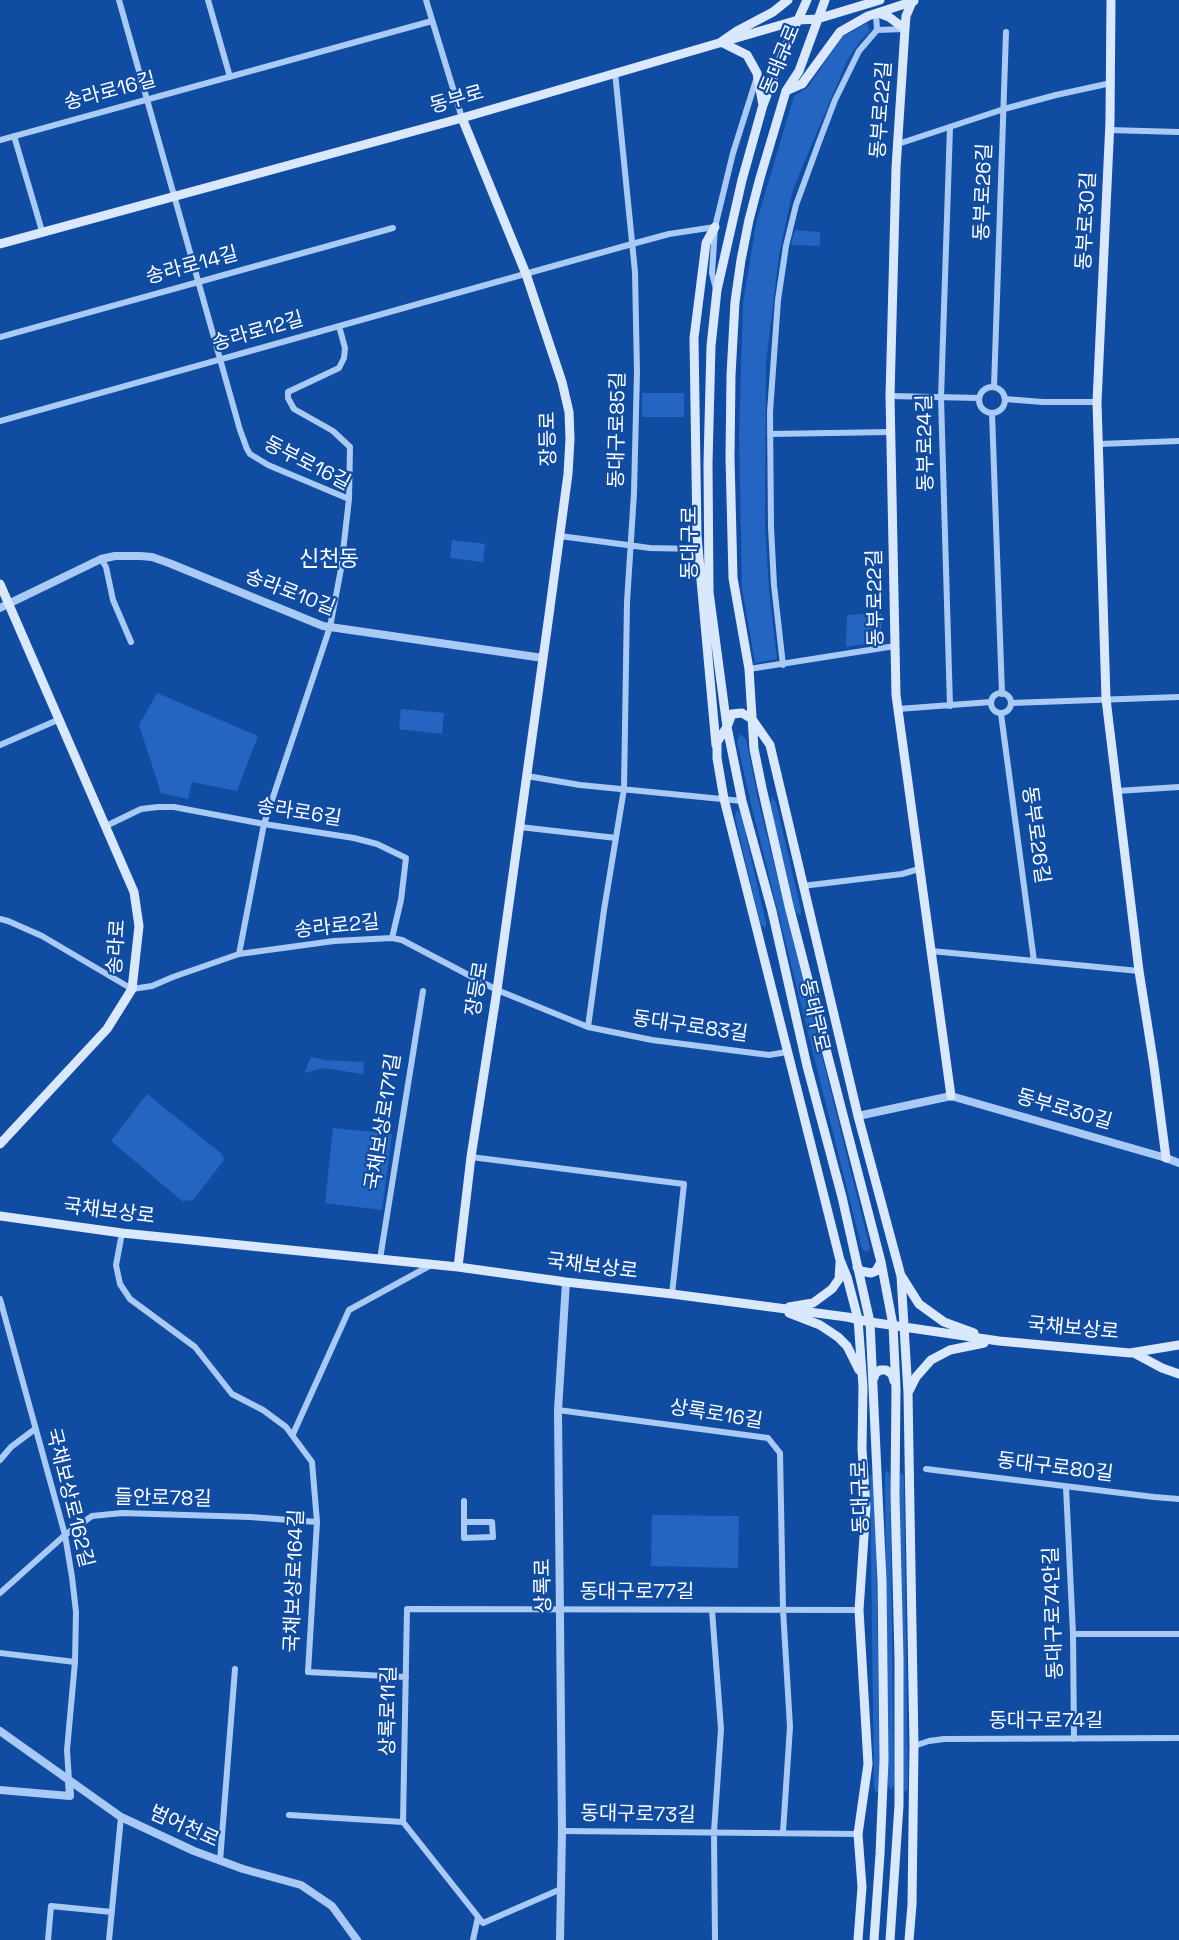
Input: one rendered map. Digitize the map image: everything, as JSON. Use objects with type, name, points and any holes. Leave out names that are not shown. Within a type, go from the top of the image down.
[{"type":"main road","points":[[763,105],[755,68],[747,55],[721,42],[773,12],[788,0]]},
{"type":"main road","name":"동대구로","points":[[807,0],[763,105],[742,180],[717,290],[711,346],[708,463],[709,592],[727,727],[742,801],[772,911],[807,1066],[842,1197],[870,1322],[882,1581],[884,1760],[874,1940]]},
{"type":"main road","name":"동대구로","points":[[825,0],[799,71],[786,91],[749,219],[735,302],[730,457],[733,578],[749,669],[754,749],[789,906],[881,1262],[893,1325],[896,1389],[899,1805],[890,1940]]},
{"type":"main road","name":"동부로","points":[[0,244],[462,118],[798,20],[817,19],[879,0]]},
{"type":"main road","name":"동부로30길","points":[[1111,0],[1111,83],[1097,402],[1106,699],[1166,1158]]},
{"type":"main road","points":[[786,91],[802,84],[840,32],[868,16],[914,1]]},
{"type":"main road","name":"동부로22길","points":[[914,1],[906,16],[898,144],[890,432],[895,646],[898,709],[951,1096]]},
{"type":"main road","points":[[877,13],[889,17],[905,29]]},
{"type":"main road","name":"장등로","points":[[458,1267],[471,1157],[497,990],[560,536],[570,439],[569,412],[562,382],[526,274],[462,118]]},
{"type":"main road","points":[[716,227],[706,243],[694,338],[698,549],[717,758],[724,800],[787,1052],[840,1260],[858,1319],[863,1387]]},
{"type":"main road","name":"송라로","points":[[0,584],[5,606],[60,719],[134,892],[139,934],[132,989],[107,1029],[0,1144]]},
{"type":"main road","points":[[717,758],[717,742],[732,714],[742,713],[752,720],[770,745],[858,1116],[900,1276],[908,1393],[914,1746],[912,1905],[909,1940]]},
{"type":"main road","name":"국채보상로","points":[[0,1216],[122,1233],[458,1267],[858,1319],[999,1341],[1134,1353],[1179,1345]]},
{"type":"main road","points":[[778,1309],[813,1303],[832,1289],[839,1279],[840,1260]]},
{"type":"main road","points":[[857,1267],[871,1273],[876,1271],[881,1262]]},
{"type":"main road","points":[[900,1276],[919,1304],[944,1322],[999,1341]]},
{"type":"main road","points":[[778,1309],[820,1325],[838,1337],[847,1346],[857,1364],[863,1387]]},
{"type":"main road","points":[[908,1393],[916,1377],[931,1360],[950,1350],[999,1341]]},
{"type":"main road","points":[[1134,1353],[1179,1374]]},
{"type":"main road","points":[[873,1381],[875,1374],[880,1370],[886,1370],[892,1374],[896,1389]]},
{"type":"main road","name":"동대구로","points":[[858,1940],[862,1887],[858,1834],[868,1764],[859,1610],[866,1507],[862,1449],[863,1387]]},
{"type":"main road","points":[[875,1922],[878,1914],[885,1912],[891,1917],[891,1924]]},
{"type":"street","name":"동부로16길","points":[[119,0],[240,430],[250,454],[268,465],[349,499],[341,569],[330,627],[264,824]]},
{"type":"street","points":[[208,0],[230,77]]},
{"type":"street","points":[[426,0],[462,118]]},
{"type":"street","points":[[783,665],[775,594],[771,527],[770,434],[778,300],[786,246],[796,205],[835,100],[859,51],[876,30],[877,13]]},
{"type":"street","name":"송라로16길","points":[[0,140],[432,21]]},
{"type":"street","points":[[876,30],[905,29]]},
{"type":"street","points":[[1006,32],[1004,110],[1056,95],[1111,83]]},
{"type":"street","name":"동대구로85길","points":[[615,72],[635,272],[637,372],[627,602],[624,789],[616,838]]},
{"type":"street","points":[[717,290],[712,273],[716,227],[733,153],[757,77]]},
{"type":"street","name":"동부로26길","points":[[898,144],[1004,110],[994,387]]},
{"type":"street","name":"동부로24길","points":[[950,127],[940,398],[950,706]]},
{"type":"street","points":[[1109,130],[1179,132]]},
{"type":"street","points":[[14,136],[42,231]]},
{"type":"street","name":"송라로12길","points":[[0,421],[632,244],[669,234],[716,227]]},
{"type":"street","name":"송라로14길","points":[[0,337],[393,228]]},
{"type":"street","points":[[339,326],[345,348],[344,358],[339,368],[288,392],[288,398],[294,409],[333,431],[350,447],[349,499]]},
{"type":"street","points":[[994,387],[1002,391],[1005,399],[1000,410],[992,413],[982,409],[979,398],[986,388],[994,387]]},
{"type":"street","points":[[891,396],[979,398]]},
{"type":"street","points":[[1005,399],[1097,402]]},
{"type":"street","points":[[992,413],[1002,694]]},
{"type":"street","points":[[770,434],[890,432]]},
{"type":"street","points":[[1099,444],[1179,441]]},
{"type":"street","points":[[560,536],[631,546],[698,549]]},
{"type":"street","name":"송라로10길","points":[[5,606],[101,559],[115,556],[152,557],[323,626],[543,658]]},
{"type":"street","points":[[101,559],[106,567],[113,600],[130,642]]},
{"type":"street","points":[[749,669],[895,646]]},
{"type":"street","points":[[991,702],[994,696],[1002,694],[1008,697],[1011,703]]},
{"type":"street","points":[[1011,703],[1179,697]]},
{"type":"street","points":[[898,709],[991,702]]},
{"type":"street","points":[[991,702],[995,711],[1001,714],[1007,711],[1011,703]]},
{"type":"street","name":"동부로26길","points":[[1001,714],[1034,961]]},
{"type":"street","points":[[0,745],[60,719]]},
{"type":"street","points":[[527,776],[580,785],[742,801]]},
{"type":"street","points":[[1117,791],[1179,787]]},
{"type":"street","name":"송라로6길","points":[[106,826],[141,809],[174,807],[377,844],[406,858],[401,900],[392,938]]},
{"type":"street","points":[[239,954],[264,824]]},
{"type":"street","points":[[520,827],[616,838],[588,1027]]},
{"type":"street","points":[[802,886],[902,874],[919,869]]},
{"type":"street","points":[[0,919],[39,935],[132,989]]},
{"type":"street","name":"송라로2길","points":[[132,989],[152,986],[239,954],[334,941],[392,938],[421,949],[497,990]]},
{"type":"street","points":[[931,951],[1140,971]]},
{"type":"street","name":"동대구로83길","points":[[497,990],[588,1027],[652,1040],[769,1055],[787,1052]]},
{"type":"street","name":"국채보상로171길","points":[[380,1259],[423,991]]},
{"type":"street","points":[[858,1116],[951,1096]]},
{"type":"street","name":"동부로30길","points":[[951,1096],[1166,1158],[1179,1164]]},
{"type":"street","points":[[471,1157],[684,1184],[672,1294]]},
{"type":"street","name":"국채보상로164길","points":[[122,1233],[116,1265],[120,1284],[130,1299],[195,1347],[232,1395],[263,1410],[286,1427],[312,1462],[317,1522],[308,1672],[406,1677]]},
{"type":"street","points":[[293,1434],[350,1310],[432,1264]]},
{"type":"street","name":"상록로","points":[[560,1940],[562,1831],[558,1410],[566,1282]]},
{"type":"street","name":"국채보상로162길","points":[[0,1299],[65,1535],[76,1612],[75,1662],[67,1750],[69,1781]]},
{"type":"street","name":"상록로16길","points":[[558,1410],[768,1438],[780,1453],[783,1610]]},
{"type":"street","points":[[0,1460],[11,1447],[36,1429]]},
{"type":"street","name":"동대구로80길","points":[[926,1469],[1179,1499]]},
{"type":"street","name":"동대구로74안길","points":[[1066,1486],[1073,1634],[1074,1739]]},
{"type":"street","points":[[464,1522],[492,1522],[493,1537],[464,1538],[464,1522],[465,1501]]},
{"type":"street","name":"들안로78길","points":[[0,1593],[65,1535],[92,1516],[122,1514],[250,1517],[317,1522]]},
{"type":"street","name":"상록로11길","points":[[403,1822],[407,1609],[561,1610]]},
{"type":"street","name":"동대구로77길","points":[[561,1610],[859,1610]]},
{"type":"street","name":"동대구로77길","points":[[712,1610],[721,1729]]},
{"type":"street","points":[[783,1610],[790,1727],[783,1833]]},
{"type":"street","points":[[1073,1634],[1179,1634]]},
{"type":"street","points":[[0,1653],[75,1662]]},
{"type":"street","points":[[220,1860],[235,1669]]},
{"type":"street","name":"동대구로73길","points":[[714,1832],[721,1729]]},
{"type":"street","name":"범어천로","points":[[0,1731],[121,1817],[194,1851],[301,1885],[332,1906],[357,1940]]},
{"type":"street","name":"동대구로74길","points":[[914,1746],[944,1739],[1179,1738]]},
{"type":"street","points":[[0,1790],[70,1796],[69,1781]]},
{"type":"street","points":[[289,1815],[403,1822],[483,1923],[561,1889]]},
{"type":"street","points":[[109,1940],[121,1817]]},
{"type":"street","name":"동대구로73길","points":[[562,1831],[858,1834]]},
{"type":"street","points":[[714,1832],[715,1940]]},
{"type":"street","points":[[48,1940],[51,1906],[112,1912]]},
{"type":"street","points":[[473,1940],[478,1917]]},
{"type":"shaded area","points":[[867,23],[870,31],[860,41],[847,61],[793,189],[779,255],[766,363],[765,524],[769,591],[777,659],[755,663],[742,589],[739,434],[743,303],[756,224],[794,96],[808,87],[842,37]]},
{"type":"shaded area","points":[[795,230],[820,232],[820,246],[791,245]]},
{"type":"shaded area","points":[[642,393],[684,393],[684,417],[642,417]]},
{"type":"shaded area","points":[[452,540],[485,544],[483,562],[450,558]]},
{"type":"shaded area","points":[[882,613],[881,635],[875,642],[846,647],[847,615]]},
{"type":"shaded area","points":[[157,693],[258,736],[237,791],[192,782],[188,799],[161,793],[139,725]]},
{"type":"shaded area","points":[[401,709],[444,713],[442,734],[399,729]]},
{"type":"shaded area","points":[[740,734],[746,739],[759,804],[870,1248],[867,1252],[862,1249],[751,804],[737,741]]},
{"type":"shaded area","points":[[772,797],[776,802],[801,916],[796,912],[793,903],[770,805]]},
{"type":"shaded area","points":[[737,810],[741,814],[766,928],[761,925],[758,915],[735,817]]},
{"type":"shaded area","points":[[311,1057],[364,1062],[363,1074],[323,1068],[304,1073]]},
{"type":"shaded area","points":[[147,1094],[222,1154],[224,1160],[193,1200],[182,1201],[111,1141]]},
{"type":"shaded area","points":[[333,1128],[392,1134],[382,1210],[325,1203]]},
{"type":"shaded area","points":[[887,1471],[890,1474],[894,1785],[891,1790],[888,1785],[885,1473]]},
{"type":"shaded area","points":[[901,1473],[904,1476],[908,1788],[905,1792],[902,1788],[899,1475]]},
{"type":"shaded area","points":[[873,1474],[875,1477],[880,1789],[876,1793],[874,1788],[870,1476]]},
{"type":"shaded area","points":[[652,1515],[739,1516],[738,1568],[651,1566]]},
{"type":"district","name":"신천동","points":[[329,560]]}]
